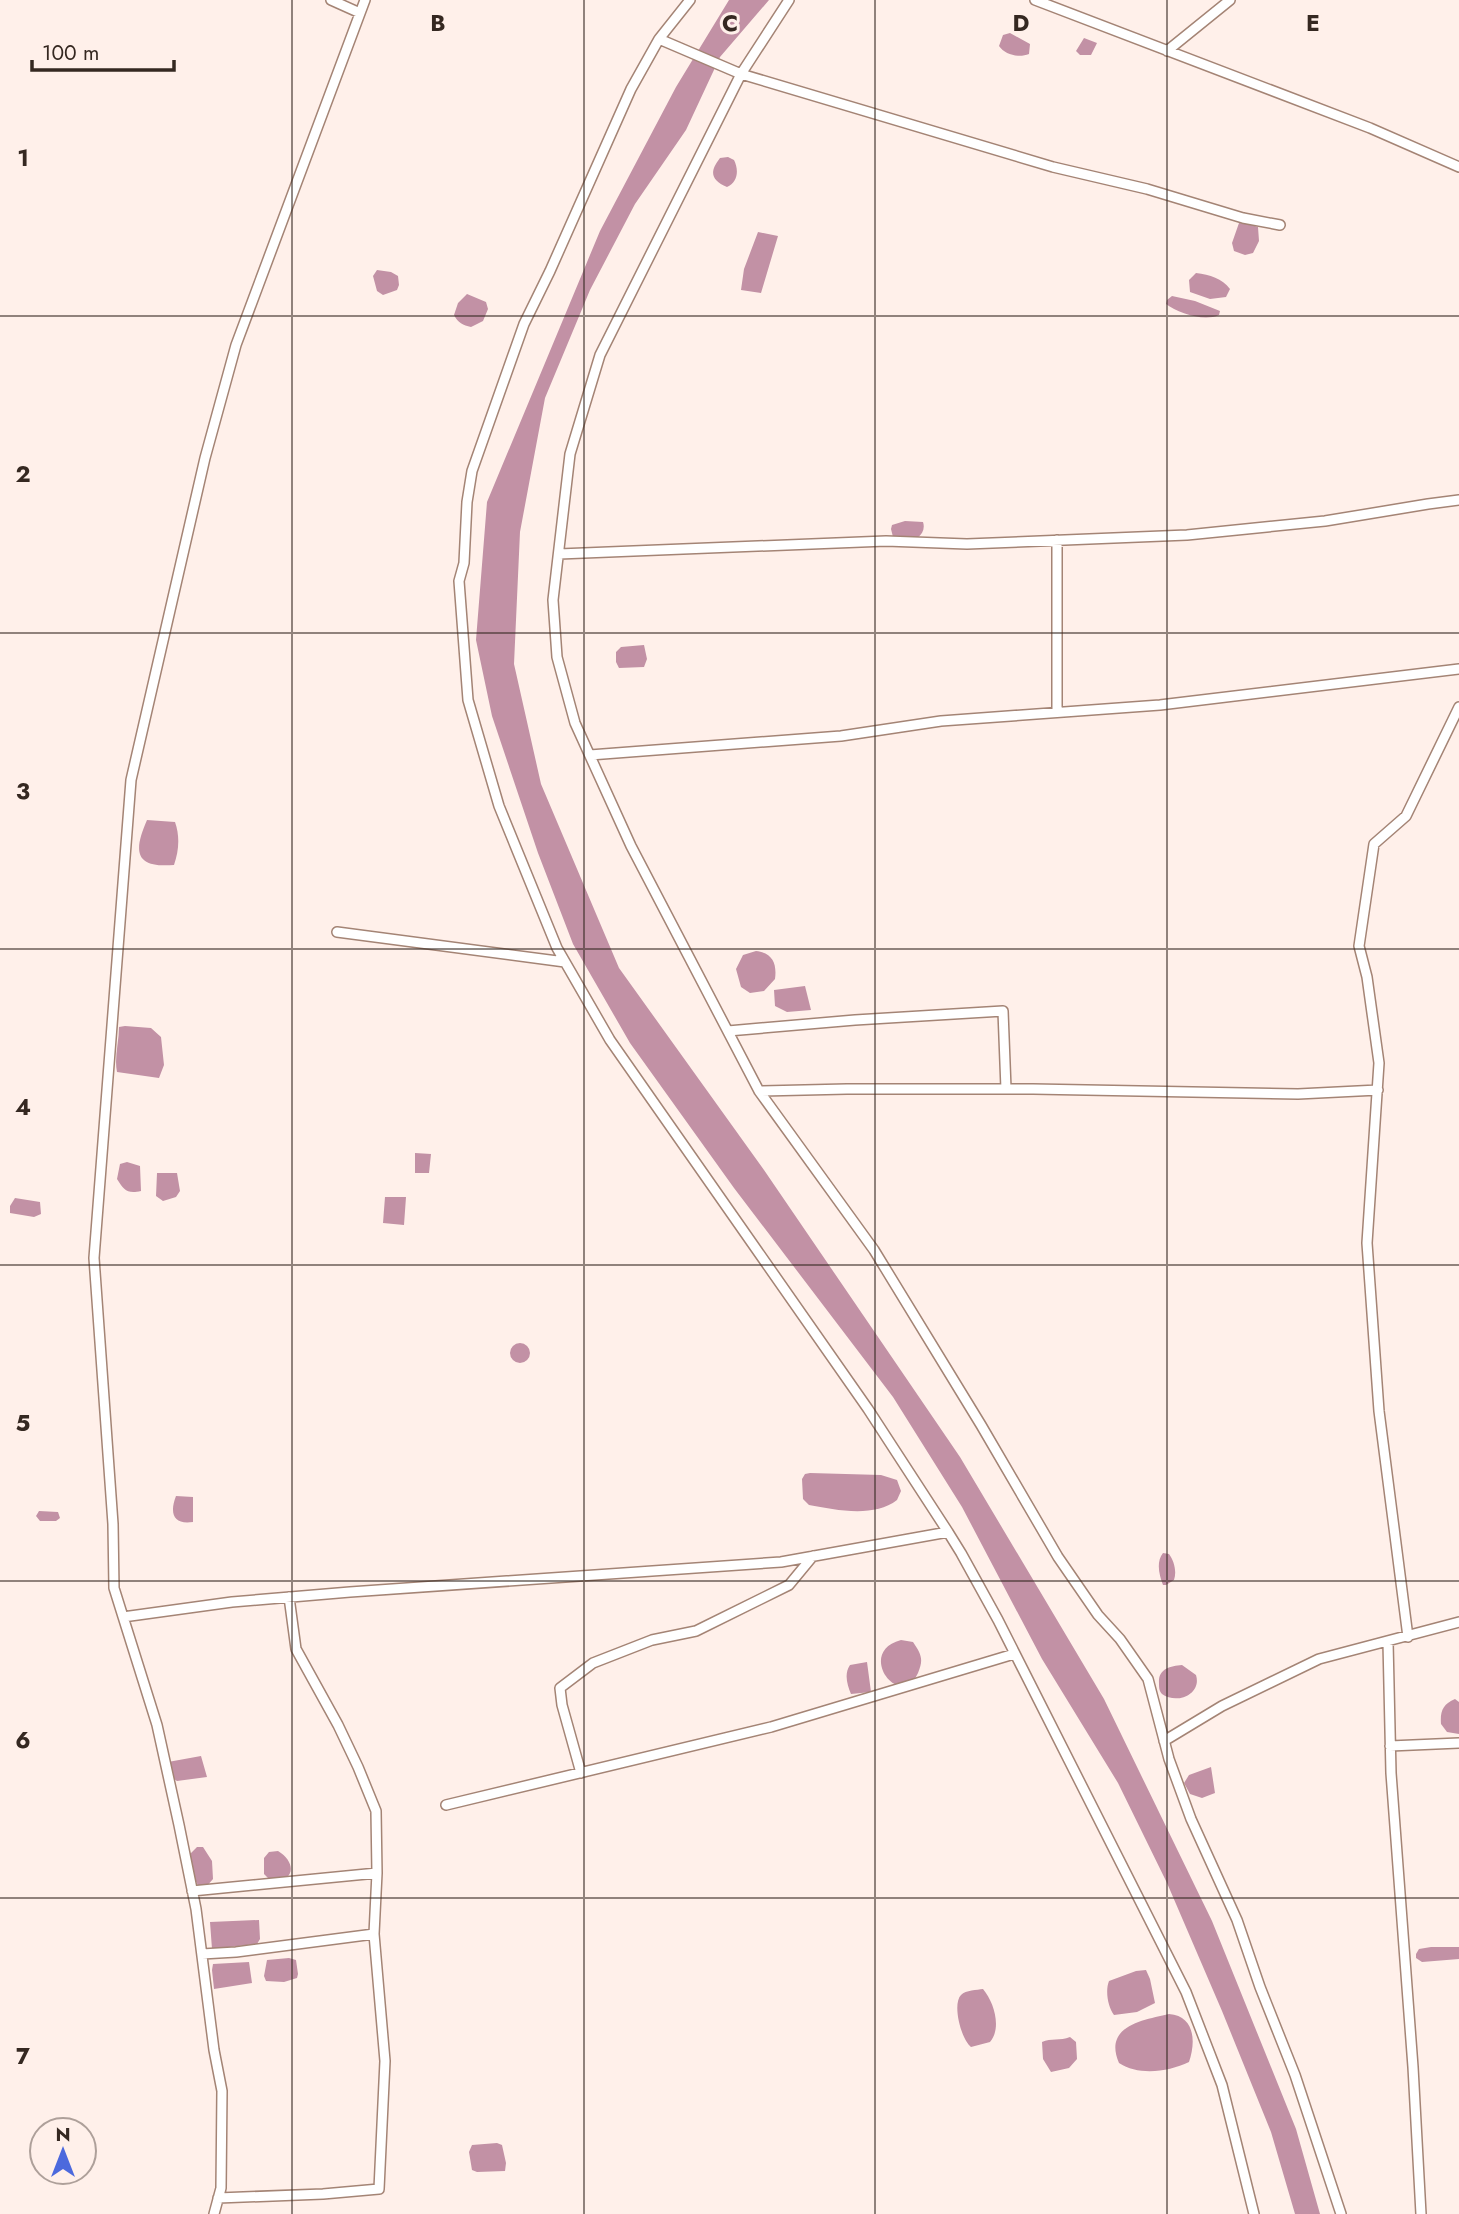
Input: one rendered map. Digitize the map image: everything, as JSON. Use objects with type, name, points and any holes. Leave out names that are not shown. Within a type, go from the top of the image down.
[{"type":"street","points":[[331,0],[360,13]]},
{"type":"street","points":[[214,2214],[221,2188],[222,2091],[192,1891],[157,1725],[114,1588],[113,1524],[94,1258],[131,780],[205,458],[236,345],[365,0]]},
{"type":"street","points":[[690,0],[659,39],[631,89],[524,324],[472,471],[467,502],[464,564],[459,581],[468,700],[499,806],[565,962],[610,1040],[868,1409],[948,1532],[1014,1654],[1186,1992],[1222,2085],[1254,2214]]},
{"type":"street","points":[[789,0],[741,74],[600,355],[570,454],[553,600],[557,657],[575,723],[631,846],[759,1091],[874,1250],[1058,1557],[1098,1615],[1120,1639],[1148,1679],[1164,1741],[1191,1819],[1237,1920],[1295,2075],[1340,2214]]},
{"type":"street","points":[[1035,0],[1050,3],[1167,51],[1370,128],[1459,167]]},
{"type":"street","points":[[1167,51],[1230,0]]},
{"type":"street","points":[[659,39],[741,74],[1053,167],[1147,189],[1242,218],[1280,225]]},
{"type":"street","points":[[559,554],[886,541],[967,544],[1187,535],[1325,521],[1459,500]]},
{"type":"street","points":[[1057,540],[1057,712]]},
{"type":"street","points":[[590,755],[841,736],[941,721],[1160,705],[1459,669]]},
{"type":"street","points":[[1408,1637],[1379,1411],[1367,1243],[1379,1063],[1367,977],[1359,946],[1374,844],[1406,816],[1459,707]]},
{"type":"street","points":[[337,932],[565,962]]},
{"type":"street","points":[[728,1031],[1003,1011],[1006,1088]]},
{"type":"street","points":[[759,1091],[1006,1088],[1298,1094],[1378,1090]]},
{"type":"street","points":[[123,1617],[289,1597],[781,1562],[948,1532]]},
{"type":"street","points":[[581,1773],[562,1705],[560,1688],[593,1663],[652,1640],[696,1631],[789,1585],[813,1556]]},
{"type":"street","points":[[218,2198],[379,2189],[385,2061],[374,1934],[376,1811],[343,1736],[296,1649],[289,1597]]},
{"type":"street","points":[[1164,1741],[1222,1706],[1319,1659],[1459,1622]]},
{"type":"street","points":[[1388,1642],[1390,1746],[1422,2214]]},
{"type":"street","points":[[446,1805],[771,1727],[1014,1654]]},
{"type":"street","points":[[1390,1746],[1459,1743]]},
{"type":"street","points":[[192,1891],[377,1873]]},
{"type":"street","points":[[201,1954],[374,1934]]},
{"type":"shaded area","points":[[729,0],[769,0],[720,57],[686,130],[635,204],[590,290],[545,398],[520,532],[514,664],[541,784],[619,968],[764,1170],[960,1457],[1104,1699],[1212,1921],[1296,2129],[1320,2214],[1295,2214],[1271,2132],[1167,1883],[1118,1783],[1042,1659],[962,1507],[893,1397],[734,1188],[630,1043],[573,944],[538,853],[492,716],[476,640],[487,502],[600,231],[676,87]]},
{"type":"shaded area","points":[[1010,33],[1030,44],[1029,54],[1013,55],[999,46],[1003,35]]},
{"type":"shaded area","points":[[1084,38],[1097,43],[1091,55],[1080,55],[1076,51]]},
{"type":"shaded area","points":[[728,157],[734,160],[737,172],[733,182],[727,187],[715,178],[713,171],[720,158]]},
{"type":"shaded area","points":[[1239,223],[1258,227],[1259,241],[1253,253],[1245,255],[1234,251],[1232,243]]},
{"type":"shaded area","points":[[758,232],[778,236],[761,293],[741,290],[744,269]]},
{"type":"shaded area","points":[[377,270],[398,276],[397,290],[383,295],[377,291],[373,276]]},
{"type":"shaded area","points":[[1196,273],[1223,282],[1230,289],[1226,297],[1210,299],[1190,292],[1189,280]]},
{"type":"shaded area","points":[[467,294],[486,302],[488,309],[483,321],[471,327],[461,323],[454,315],[458,303]]},
{"type":"shaded area","points":[[1172,296],[1220,311],[1219,315],[1206,318],[1184,313],[1166,304]]},
{"type":"shaded area","points":[[905,521],[923,522],[923,531],[917,538],[893,537],[892,525]]},
{"type":"shaded area","points":[[644,645],[647,659],[644,667],[619,668],[616,652],[621,647]]},
{"type":"shaded area","points":[[147,820],[175,822],[178,844],[174,865],[151,864],[141,856],[140,841]]},
{"type":"shaded area","points":[[756,951],[773,960],[775,979],[764,991],[750,993],[741,987],[736,969],[743,955]]},
{"type":"shaded area","points":[[805,986],[811,1010],[787,1012],[775,1006],[774,990]]},
{"type":"shaded area","points":[[119,1027],[151,1028],[161,1037],[164,1065],[159,1078],[117,1072]]},
{"type":"shaded area","points":[[415,1153],[431,1154],[429,1173],[415,1173]]},
{"type":"shaded area","points":[[127,1162],[140,1166],[141,1191],[126,1190],[117,1179],[120,1164]]},
{"type":"shaded area","points":[[157,1173],[177,1173],[180,1191],[176,1197],[163,1201],[156,1196]]},
{"type":"shaded area","points":[[385,1197],[406,1197],[404,1225],[383,1223]]},
{"type":"shaded area","points":[[15,1198],[40,1202],[41,1214],[34,1217],[10,1213],[10,1206]]},
{"type":"shaded area","points":[[520,1343],[527,1346],[530,1353],[527,1360],[520,1363],[513,1360],[510,1353],[513,1346]]},
{"type":"shaded area","points":[[805,1474],[881,1475],[897,1480],[901,1491],[897,1500],[888,1506],[866,1511],[809,1505],[803,1499],[802,1479]]},
{"type":"shaded area","points":[[176,1496],[193,1497],[193,1522],[181,1522],[175,1517],[173,1508]]},
{"type":"shaded area","points":[[39,1511],[58,1512],[60,1518],[56,1521],[40,1521],[36,1516]]},
{"type":"shaded area","points":[[1163,1553],[1169,1554],[1175,1570],[1174,1580],[1166,1585],[1163,1585],[1159,1568]]},
{"type":"shaded area","points":[[901,1640],[913,1642],[921,1660],[918,1673],[910,1683],[901,1686],[886,1676],[881,1666],[882,1656],[888,1646]]},
{"type":"shaded area","points":[[867,1662],[871,1692],[851,1694],[847,1679],[848,1668],[850,1665]]},
{"type":"shaded area","points":[[1182,1665],[1196,1675],[1195,1688],[1181,1698],[1162,1694],[1159,1687],[1160,1674],[1169,1667]]},
{"type":"shaded area","points":[[1455,1699],[1459,1702],[1459,1734],[1447,1732],[1441,1724],[1443,1708]]},
{"type":"shaded area","points":[[201,1756],[207,1777],[177,1781],[168,1775],[168,1762]]},
{"type":"shaded area","points":[[1211,1767],[1215,1793],[1202,1798],[1190,1794],[1184,1783],[1189,1775]]},
{"type":"shaded area","points":[[197,1847],[203,1847],[212,1861],[213,1879],[206,1887],[199,1887],[188,1856]]},
{"type":"shaded area","points":[[278,1851],[288,1860],[291,1870],[286,1878],[272,1882],[264,1874],[264,1858],[269,1852]]},
{"type":"shaded area","points":[[259,1920],[260,1939],[257,1944],[212,1949],[210,1922]]},
{"type":"shaded area","points":[[1459,1947],[1459,1959],[1422,1962],[1416,1958],[1419,1949]]},
{"type":"shaded area","points":[[267,1960],[296,1960],[297,1978],[284,1982],[266,1981],[264,1976]]},
{"type":"shaded area","points":[[249,1962],[252,1983],[214,1989],[213,1964]]},
{"type":"shaded area","points":[[1146,1970],[1155,2003],[1137,2012],[1114,2015],[1108,1999],[1109,1981]]},
{"type":"shaded area","points":[[983,1989],[993,2008],[996,2030],[990,2042],[971,2047],[964,2037],[959,2021],[958,1999],[966,1992]]},
{"type":"shaded area","points":[[1169,2014],[1178,2016],[1189,2025],[1193,2039],[1189,2062],[1154,2071],[1135,2070],[1119,2063],[1115,2051],[1116,2041],[1121,2033],[1138,2022]]},
{"type":"shaded area","points":[[1070,2037],[1076,2042],[1077,2059],[1069,2068],[1051,2072],[1043,2059],[1042,2042]]},
{"type":"shaded area","points":[[472,2145],[502,2145],[505,2171],[472,2170],[469,2152]]}]
